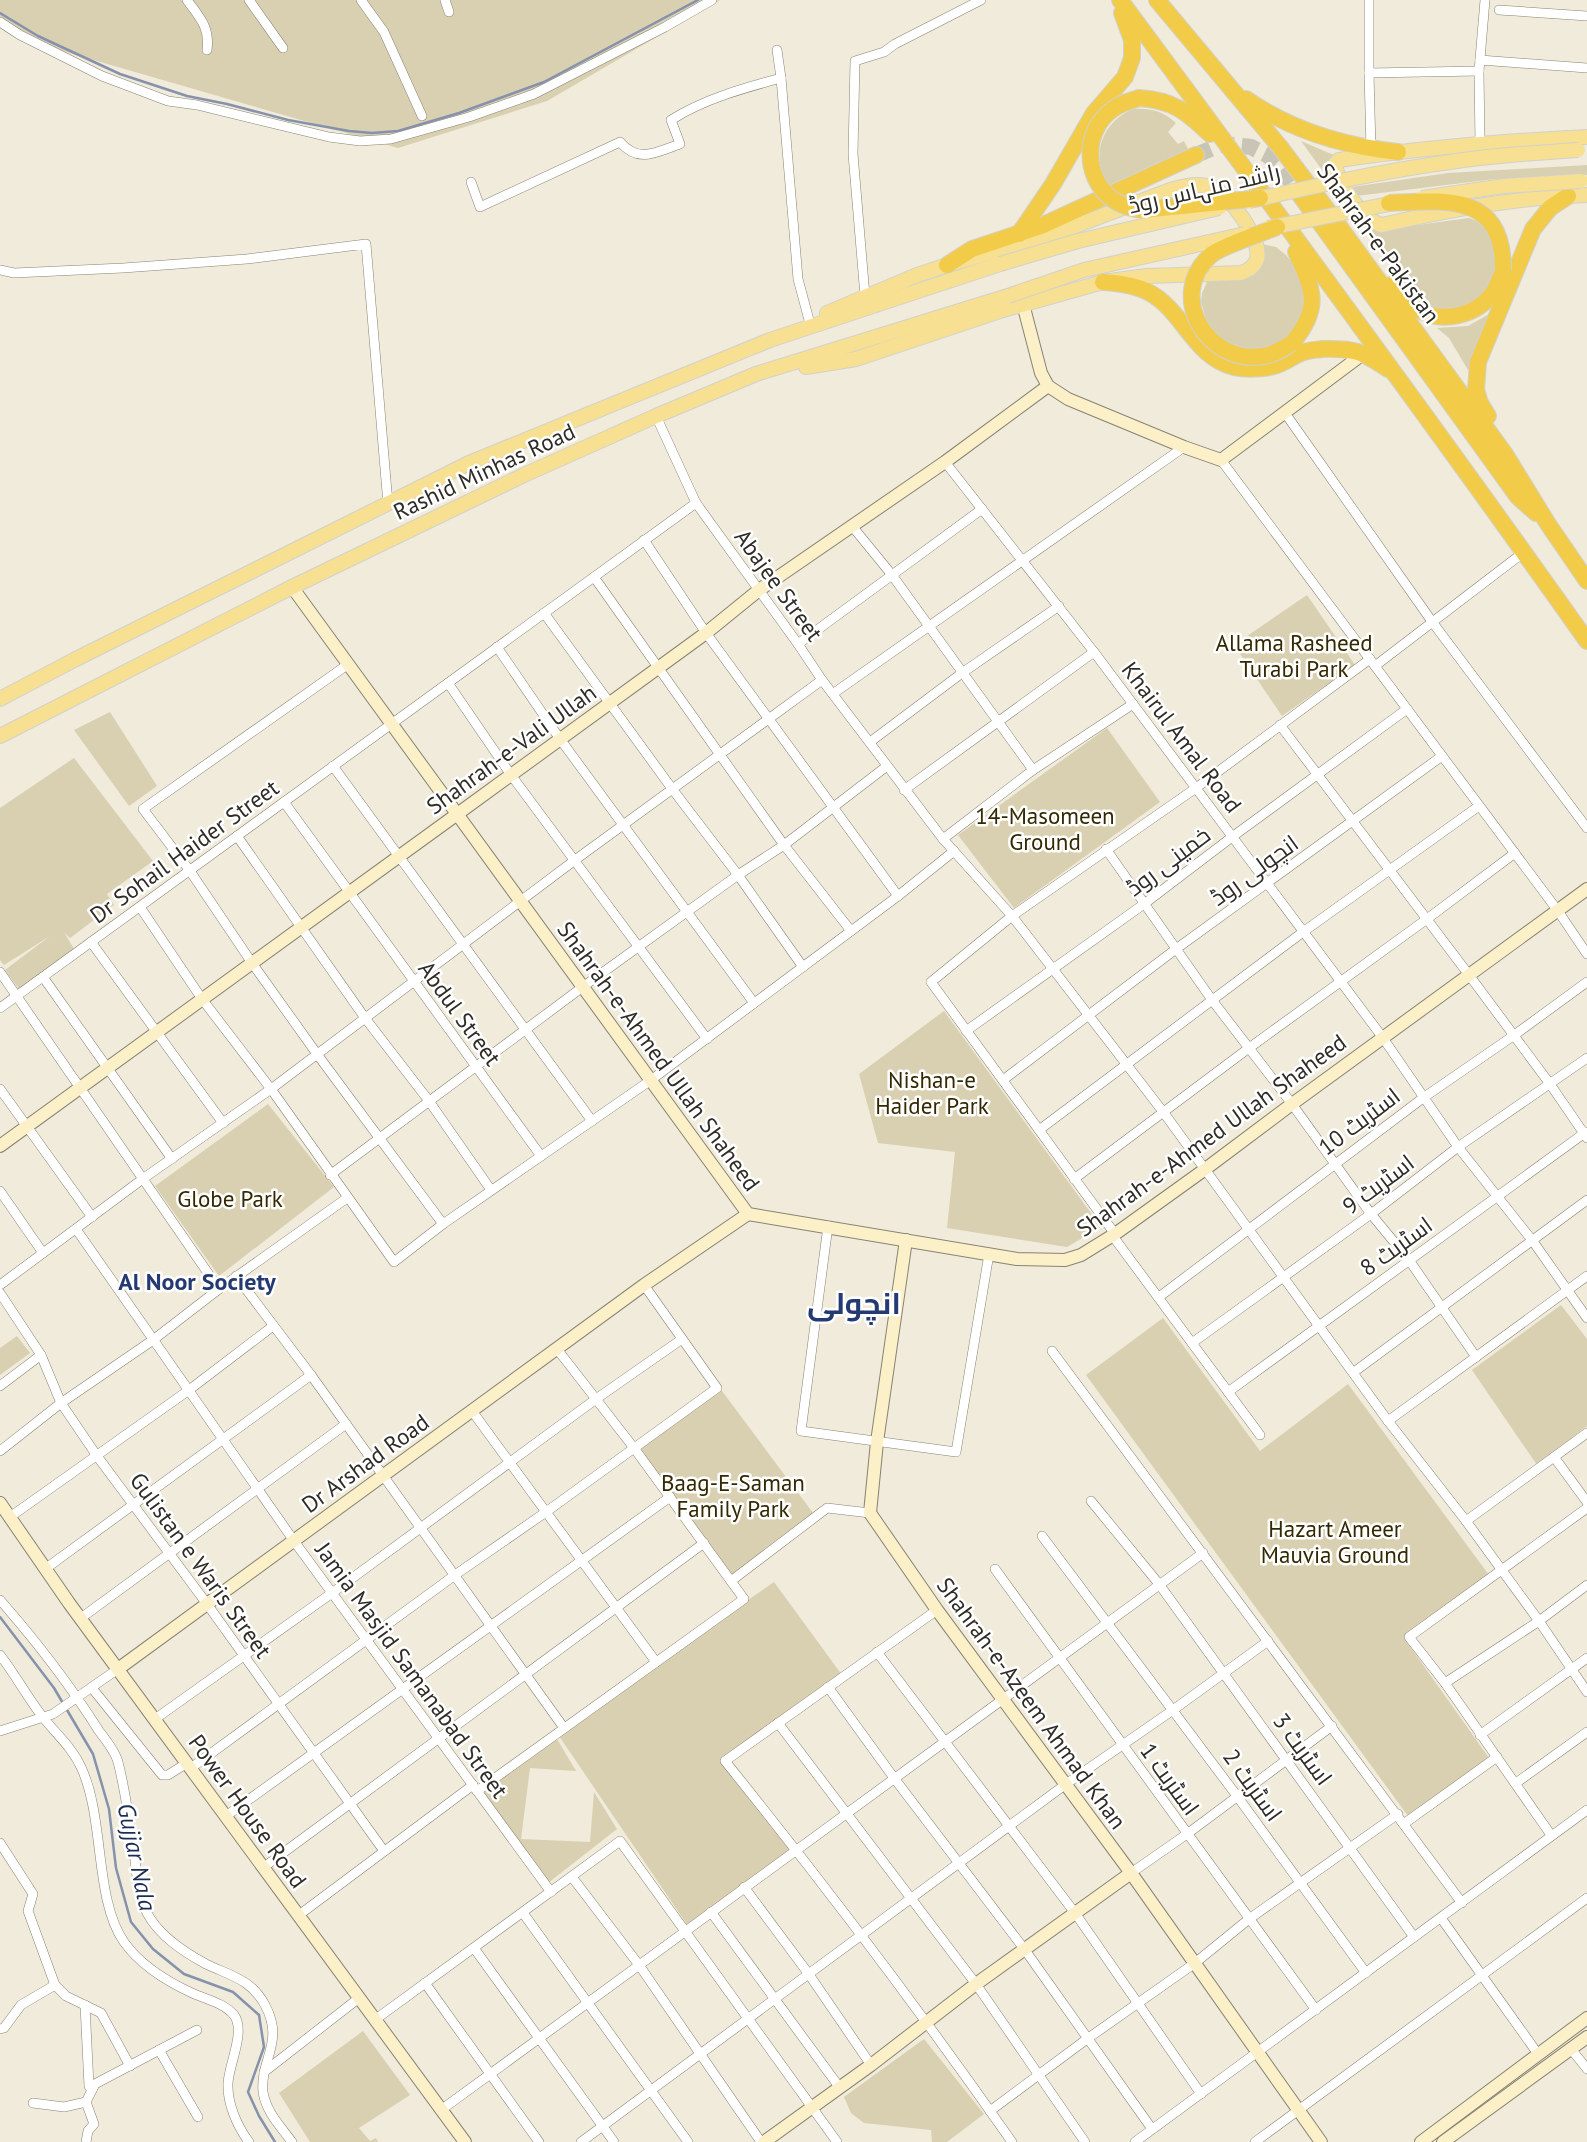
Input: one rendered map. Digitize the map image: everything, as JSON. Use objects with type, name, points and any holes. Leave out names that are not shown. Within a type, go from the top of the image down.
[{"type":"highway","points":[[1117,0],[1242,164],[1276,219],[1312,287],[1311,308],[1304,328],[1292,342],[1264,356],[1245,357],[1229,353],[1214,344],[1195,317],[1192,300],[1195,279],[1213,253],[1276,219]]},
{"type":"highway","points":[[1019,234],[1053,184],[1094,113],[1125,77],[1132,58],[1132,40],[1117,0]]},
{"type":"highway","name":"Shahrah-e-Pakistan","points":[[1157,0],[1280,147],[1505,454],[1548,524]]},
{"type":"highway","points":[[1172,0],[1176,24]]},
{"type":"highway","points":[[1223,80],[1277,118],[1307,132],[1338,143],[1398,152]]},
{"type":"highway","points":[[1242,164],[1196,120],[1160,100],[1139,99],[1123,103],[1111,110],[1101,120],[1092,142],[1091,164],[1095,178],[1103,192],[1127,207],[1143,210],[1260,198]]},
{"type":"highway","points":[[947,265],[972,249],[1041,226],[1196,155]]},
{"type":"highway","points":[[1300,195],[1518,497],[1548,524],[1587,581]]},
{"type":"highway","points":[[1505,454],[1476,390],[1478,362],[1533,229],[1550,208],[1568,196]]},
{"type":"highway","points":[[1348,241],[1417,309],[1433,316],[1448,317],[1465,314],[1484,303],[1495,290],[1503,271],[1503,250],[1498,233],[1488,219],[1473,208],[1455,202],[1389,203]]},
{"type":"highway","points":[[1276,219],[1398,376],[1587,641]]},
{"type":"highway","points":[[1103,282],[1123,284],[1151,293],[1175,316],[1199,346],[1233,367],[1247,369],[1277,365],[1308,350],[1349,348],[1398,376]]},
{"type":"main road","points":[[1587,137],[1398,152],[1339,160],[1335,164],[1336,173],[1365,216],[1375,224],[1382,225],[1449,212],[1587,195]]},
{"type":"main road","name":"راشد منہاس روڈ","points":[[1000,264],[1077,241],[1348,179],[1504,155],[1583,150]]},
{"type":"main road","points":[[1276,219],[1464,191],[1584,181]]},
{"type":"main road","points":[[756,374],[856,359],[1023,304],[1103,282],[1146,276],[1241,273],[1250,269],[1256,260],[1257,250],[1250,231],[1222,193],[1210,187],[1192,184],[1054,234],[947,265],[864,296],[770,340]]},
{"type":"main road","name":"Rashid Minhas Road","points":[[0,736],[292,587],[524,475],[756,374],[1084,270],[1276,219]]},
{"type":"main road","name":"Rashid Minhas Road","points":[[0,699],[469,463],[770,340],[1000,264]]},
{"type":"street","points":[[187,0],[206,29],[209,37],[207,50]]},
{"type":"street","points":[[248,0],[283,48]]},
{"type":"street","points":[[361,0],[384,32],[422,116]]},
{"type":"street","points":[[445,0],[449,12]]},
{"type":"street","points":[[0,22],[20,35],[102,76],[168,102],[197,105],[329,137],[360,141],[391,139],[469,117],[534,94],[712,0]]},
{"type":"street","points":[[864,296],[853,154],[855,61],[884,52],[981,0]]},
{"type":"street","points":[[1369,0],[1371,149]]},
{"type":"street","points":[[1480,144],[1479,71],[1485,0]]},
{"type":"street","points":[[1499,10],[1587,16]]},
{"type":"street","points":[[777,50],[798,279],[809,320]]},
{"type":"street","points":[[1480,60],[1587,68]]},
{"type":"street","points":[[1370,74],[1479,71]]},
{"type":"street","points":[[471,182],[480,207],[620,142],[636,155],[649,155],[680,144],[671,120],[688,109],[746,87],[781,78]]},
{"type":"street","points":[[0,270],[14,273],[123,268],[247,259],[366,244],[388,504]]},
{"type":"street","points":[[1023,304],[1041,373],[1048,386],[1068,398],[1221,460],[1558,911],[1587,954]]},
{"type":"street","points":[[1221,460],[1363,354]]},
{"type":"street","name":"Shahrah-e-Vali Ullah","points":[[0,1146],[456,816],[706,633],[760,590],[1048,386]]},
{"type":"street","points":[[1285,413],[1433,623],[1587,828]]},
{"type":"street","name":"Abajee Street","points":[[656,416],[696,503],[799,644],[822,680],[904,790],[943,839],[1013,916],[1164,1112],[1247,1230],[1539,1621],[1587,1692]]},
{"type":"street","points":[[834,693],[1184,447]]},
{"type":"street","name":"Khairul Amal Road","points":[[945,461],[1059,606],[1268,884],[1383,1038],[1458,1147],[1532,1240],[1587,1318]]},
{"type":"street","name":"Dr Sohail Haider Street","points":[[0,1008],[696,503]]},
{"type":"street","points":[[799,644],[982,509]]},
{"type":"street","points":[[852,526],[892,575],[1032,770]]},
{"type":"street","points":[[644,540],[706,633],[898,896]]},
{"type":"street","points":[[1259,1436],[931,982],[1013,916],[1280,725],[1433,623],[1524,552]]},
{"type":"street","points":[[594,577],[784,845],[851,931]]},
{"type":"street","name":"Shahrah-e-Ahmed Ullah Shaheed","points":[[292,587],[748,1214],[1017,1259],[1065,1260],[1081,1255],[1114,1235],[1204,1170],[1587,889]]},
{"type":"street","points":[[870,743],[962,673],[1059,606]]},
{"type":"street","points":[[544,613],[803,967]]},
{"type":"street","points":[[497,647],[560,739],[754,1003]]},
{"type":"street","points":[[904,790],[1094,652]]},
{"type":"street","points":[[347,665],[144,809],[317,1054],[443,1224]]},
{"type":"street","points":[[0,1285],[144,1178],[271,1089],[575,860],[822,680]]},
{"type":"street","points":[[448,683],[511,775],[707,1039]]},
{"type":"street","points":[[943,839],[1032,770],[1133,704]]},
{"type":"street","name":"خمینی روڈ","points":[[966,1031],[1144,904],[1407,709]]},
{"type":"street","points":[[1280,725],[1586,1134]]},
{"type":"street","name":"انچولی روڈ","points":[[1003,1080],[1176,949],[1442,757]]},
{"type":"street","points":[[333,766],[592,1121]]},
{"type":"street","points":[[330,1174],[584,986],[784,845],[887,766]]},
{"type":"street","name":"Abdul Street","points":[[284,802],[541,1156]]},
{"type":"street","points":[[1039,1129],[1303,932],[1479,806]]},
{"type":"street","points":[[237,836],[365,1018],[429,1101],[491,1190]]},
{"type":"street","points":[[1106,849],[1212,1000],[1292,1104],[1371,1214],[1409,1260],[1476,1357]]},
{"type":"street","points":[[140,907],[202,999],[271,1089],[394,1262],[443,1224],[707,1039],[954,851]]},
{"type":"street","points":[[1074,1179],[1514,853]]},
{"type":"street","points":[[91,942],[223,1123]]},
{"type":"street","points":[[0,972],[219,1289]]},
{"type":"street","points":[[43,977],[172,1159]]},
{"type":"street","name":"اسٹریٹ 10","points":[[1159,1297],[1423,1098],[1587,982]]},
{"type":"street","name":"اسٹریٹ 9","points":[[1192,1343],[1371,1214],[1458,1147],[1587,1058]]},
{"type":"street","points":[[0,1089],[92,1217]]},
{"type":"street","name":"اسٹریٹ 8","points":[[1228,1392],[1586,1134]]},
{"type":"street","points":[[0,1191],[43,1253]]},
{"type":"street","points":[[0,1451],[61,1403],[153,1340],[236,1276],[347,1198]]},
{"type":"street","points":[[1354,1372],[1587,1200]]},
{"type":"street","name":"Dr Arshad Road","points":[[0,1731],[59,1710],[92,1688],[644,1285],[748,1214]]},
{"type":"street","points":[[828,1226],[801,1431],[956,1452],[989,1254]]},
{"type":"street","name":"Jamia Masjid Samanabad Street","points":[[76,1229],[294,1541],[551,1892]]},
{"type":"street","points":[[731,1581],[827,1508],[870,1513],[877,1442],[906,1240]]},
{"type":"street","points":[[236,1276],[311,1375],[564,1728]]},
{"type":"street","points":[[1388,1421],[1587,1276]]},
{"type":"street","points":[[92,1688],[162,1775],[189,1765],[279,1704],[718,1388],[644,1285]]},
{"type":"street","name":"Gulistan e Waris Street","points":[[0,1293],[41,1355],[61,1403],[97,1456],[384,1851]]},
{"type":"street","points":[[10,1517],[188,1391],[273,1326]]},
{"type":"street","points":[[155,1719],[682,1339]]},
{"type":"street","points":[[299,1915],[384,1851],[564,1728],[744,1599],[634,1448],[557,1349]]},
{"type":"street","points":[[1052,1351],[1462,1903]]},
{"type":"street","points":[[0,1386],[41,1355]]},
{"type":"street","points":[[45,1569],[311,1375]]},
{"type":"street","points":[[472,1411],[656,1662]]},
{"type":"street","points":[[81,1618],[346,1424]]},
{"type":"street","points":[[1466,1521],[1587,1433]]},
{"type":"street","points":[[1554,1457],[1587,1502]]},
{"type":"street","points":[[226,1816],[670,1497]]},
{"type":"street","name":"اسٹریٹ 3","points":[[1091,1500],[1159,1584],[1415,1937]]},
{"type":"street","name":"Power House Road","points":[[0,1503],[45,1569],[465,2142]]},
{"type":"street","points":[[1551,1835],[1445,1683],[1409,1637],[1587,1508]]},
{"type":"street","name":"Shahrah-e-Azeem Ahmad Khan","points":[[870,1513],[937,1610],[1131,1873],[1321,2142]]},
{"type":"street","name":"اسٹریٹ 2","points":[[1042,1536],[1366,1973]]},
{"type":"street","points":[[264,1867],[704,1543]]},
{"type":"street","points":[[441,2110],[1203,1553]]},
{"type":"street","name":"اسٹریٹ 1","points":[[995,1569],[1316,2010]]},
{"type":"street","points":[[1445,1683],[1539,1621],[1587,1585]]},
{"type":"street","points":[[0,1600],[118,1759],[139,1892],[147,1914],[171,1942],[206,1964],[238,1976],[255,1989],[265,2006],[272,2021],[273,2042],[263,2073],[264,2095],[272,2116],[292,2142]]},
{"type":"street","points":[[937,1610],[725,1761],[796,1849],[926,2021],[1012,2142]]},
{"type":"street","points":[[581,2142],[1066,1784],[1268,1641]]},
{"type":"street","points":[[877,1652],[1075,1913],[1201,2094]]},
{"type":"street","points":[[0,1654],[4,1667],[67,1745],[82,1768],[92,1800],[107,1894],[113,1918],[124,1941],[145,1965],[168,1981],[223,2007],[234,2016],[238,2025],[238,2036],[228,2083],[230,2104],[249,2142]]},
{"type":"street","points":[[1480,1735],[1587,1658]]},
{"type":"street","points":[[828,1687],[1025,1950],[1153,2129]]},
{"type":"street","points":[[778,1723],[976,1984],[1085,2142]]},
{"type":"street","points":[[572,1877],[639,1965],[763,2142],[841,2088],[976,1984],[1187,1834],[1332,1726]]},
{"type":"street","points":[[1516,1783],[1587,1732]]},
{"type":"street","points":[[1405,1823],[1497,1757]]},
{"type":"street","points":[[1135,2142],[1587,1810]]},
{"type":"street","points":[[990,2111],[1195,1964],[1249,1919],[1398,1814]]},
{"type":"street","points":[[376,2019],[620,1841],[836,2142]]},
{"type":"street","points":[[0,1843],[33,1894],[28,1911],[55,1985],[66,1996],[101,2013],[130,2066]]},
{"type":"street","points":[[744,1887],[872,2065]]},
{"type":"street","points":[[1255,2142],[1587,1898]]},
{"type":"street","points":[[711,1912],[841,2088]]},
{"type":"street","points":[[523,1913],[688,2142]]},
{"type":"street","points":[[1441,1918],[1538,2054]]},
{"type":"street","points":[[474,1948],[614,2142]]},
{"type":"street","points":[[425,1983],[539,2142]]},
{"type":"street","points":[[0,2029],[4,2028],[21,2005],[55,1985]]},
{"type":"street","points":[[263,2073],[359,1998]]},
{"type":"street","points":[[85,2005],[89,2086],[92,2090]]},
{"type":"street","points":[[1420,2142],[1587,2018]]},
{"type":"street","points":[[86,2142],[88,2131],[94,2124],[86,2102],[95,2084],[197,2030]]},
{"type":"street","points":[[1443,2142],[1587,2037]]},
{"type":"street","points":[[1571,2049],[1587,2069]]},
{"type":"street","points":[[159,2050],[198,2117]]},
{"type":"street","points":[[33,2103],[64,2107],[86,2102]]},
{"type":"green space","points":[[0,0],[720,0],[547,101],[398,148],[14,37],[0,28]]},
{"type":"green space","points":[[1133,109],[1156,111],[1171,119],[1176,123],[1168,132],[1178,144],[1184,141],[1188,149],[1109,185],[1100,163],[1102,141],[1113,122]]},
{"type":"green space","points":[[1301,141],[1336,156],[1328,160],[1325,166],[1365,223],[1372,228],[1381,230],[1469,218],[1479,222],[1492,239],[1497,261],[1493,283],[1487,292],[1473,304],[1450,312],[1438,311],[1418,302]]},
{"type":"green space","points":[[1587,165],[1587,175],[1495,179],[1356,196],[1352,187],[1448,173]]},
{"type":"green space","points":[[1262,244],[1276,247],[1286,255],[1302,276],[1307,302],[1293,334],[1272,347],[1252,350],[1227,342],[1214,331],[1207,323],[1201,302],[1208,280],[1234,280],[1247,277],[1258,270]]},
{"type":"green space","points":[[1491,313],[1468,370],[1449,338],[1437,328],[1468,326]]},
{"type":"green space","name":"Allama Rasheed Turabi Park","points":[[1307,595],[1355,665],[1282,716],[1234,645]]},
{"type":"green space","points":[[110,712],[157,786],[129,806],[74,730]]},
{"type":"green space","name":"14-Masomeen Ground","points":[[1107,728],[1160,802],[1014,908],[958,835]]},
{"type":"green space","points":[[74,758],[153,861],[107,894],[114,905],[70,938],[64,932],[74,949],[19,989],[5,970],[50,936],[4,965],[0,960],[0,808]]},
{"type":"green space","name":"Nishan-e Haider Park","points":[[944,1011],[1101,1227],[1067,1247],[947,1228],[955,1152],[878,1143],[859,1074]]},
{"type":"green space","name":"Globe Park","points":[[268,1104],[334,1187],[219,1276],[155,1186]]},
{"type":"green space","points":[[1561,1305],[1587,1339],[1587,1426],[1537,1465],[1472,1370]]},
{"type":"green space","name":"Hazart Ameer Mauvia Ground","points":[[1163,1318],[1260,1451],[1348,1384],[1489,1575],[1404,1638],[1489,1758],[1408,1816],[1086,1375]]},
{"type":"green space","points":[[17,1336],[30,1353],[0,1375],[0,1348]]},
{"type":"green space","name":"Baag-E-Saman Family Park","points":[[719,1387],[816,1517],[731,1581],[634,1448]]},
{"type":"green space","points":[[774,1582],[842,1675],[725,1761],[796,1849],[688,1926],[557,1733]]},
{"type":"green space","points":[[557,1739],[576,1771],[530,1768],[521,1839],[590,1842],[594,1792],[617,1829],[548,1883],[480,1792]]},
{"type":"green space","points":[[363,2031],[410,2095],[359,2128],[370,2141],[376,2138],[378,2142],[310,2142],[279,2093]]},
{"type":"green space","points":[[924,2039],[984,2114],[947,2142],[932,2142],[931,2130],[864,2123],[851,2113],[844,2097]]},
{"type":"waterway","points":[[0,13],[38,36],[120,74],[187,96],[288,120],[372,133],[398,131],[459,113],[544,82],[698,0]]},
{"type":"waterway","name":"Gujjar Nala","points":[[0,1617],[54,1688],[93,1754],[109,1809],[116,1868],[131,1922],[153,1949],[184,1974],[233,1992],[259,2015],[264,2047],[248,2092],[275,2142]]},
{"type":"tunnel","points":[[1196,155],[1223,144],[1251,147],[1267,155],[1281,168],[1300,195]]},
{"type":"district","name":"Al Noor Society","points":[[197,1281]]},
{"type":"district","name":"انچولی","points":[[854,1302]]}]
